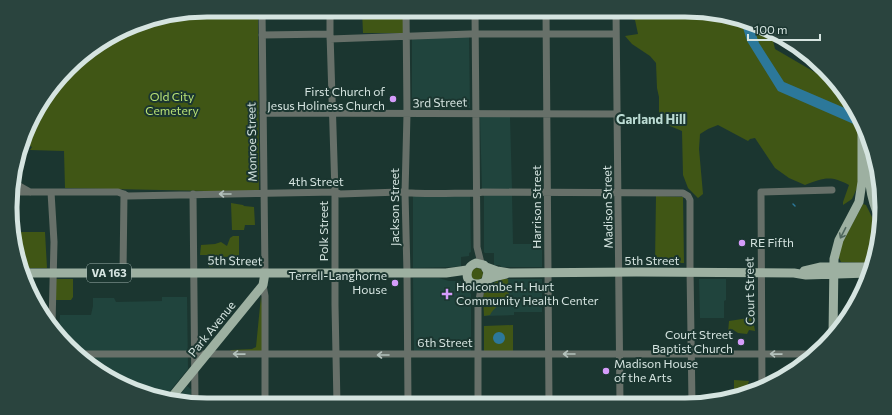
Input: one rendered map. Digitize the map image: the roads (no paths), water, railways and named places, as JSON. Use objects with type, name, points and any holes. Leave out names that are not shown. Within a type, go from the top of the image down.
[{"type":"main road","points":[[863,141],[865,182],[875,209]]},
{"type":"main road","points":[[833,327],[834,271],[836,250],[859,202],[865,182],[868,154]]},
{"type":"main road","points":[[859,202],[866,201],[875,215]]},
{"type":"main road","name":"5th Street","points":[[29,273],[446,273],[477,274],[492,277],[510,273],[794,273],[821,268],[834,271],[863,273]]},
{"type":"main road","name":"5th Street","points":[[834,271],[866,268]]},
{"type":"main road","points":[[263,285],[265,273]]},
{"type":"main road","name":"Park Avenue","points":[[174,395],[263,285]]},
{"type":"street","name":"Monroe Street","points":[[262,17],[265,273]]},
{"type":"street","name":"Polk Street","points":[[330,17],[335,192],[337,398]]},
{"type":"street","name":"Jackson Street","points":[[406,17],[407,114],[405,193],[408,398]]},
{"type":"street","points":[[475,17],[478,398]]},
{"type":"street","name":"Harrison Street","points":[[546,17],[549,398]]},
{"type":"street","name":"Madison Street","points":[[616,17],[620,273],[620,398]]},
{"type":"street","points":[[262,35],[406,36],[616,34]]},
{"type":"street","name":"3rd Street","points":[[263,113],[618,114]]},
{"type":"street","points":[[19,186],[30,192]]},
{"type":"street","name":"Court Street","points":[[762,381],[761,192],[832,190]]},
{"type":"street","name":"4th Street","points":[[18,192],[118,192],[128,196],[335,192],[340,194],[483,192],[683,193],[688,196],[690,200],[690,273]]},
{"type":"street","points":[[51,192],[54,242],[52,317]]},
{"type":"street","points":[[123,272],[124,194]]},
{"type":"street","points":[[193,194],[194,398]]},
{"type":"street","points":[[690,273],[692,398]]},
{"type":"street","points":[[263,285],[265,296],[265,398]]},
{"type":"street","name":"6th Street","points":[[86,354],[806,354]]},
{"type":"water","points":[[742,26],[755,31],[759,43],[784,82],[847,109],[856,125],[778,91],[747,41]]},
{"type":"water","points":[[497,332],[501,332],[505,338],[501,344],[497,344],[493,340],[493,336]]},
{"type":"place","name":"First Church of Jesus Holiness Church","points":[[393,99]]},
{"type":"place","name":"RE Fifth","points":[[742,243]]},
{"type":"place","name":"Terrell-Langhorne House","points":[[395,283]]},
{"type":"place","name":"Holcombe H. Hurt Community Health Center","points":[[447,294]]},
{"type":"place","name":"Court Street Baptist Church","points":[[741,342]]},
{"type":"place","name":"Madison House of the Arts","points":[[606,371]]},
{"type":"district","name":"Garland Hill","points":[[651,119]]},
{"type":"park label","name":"Old City Cemetery","points":[[172,104]]}]
